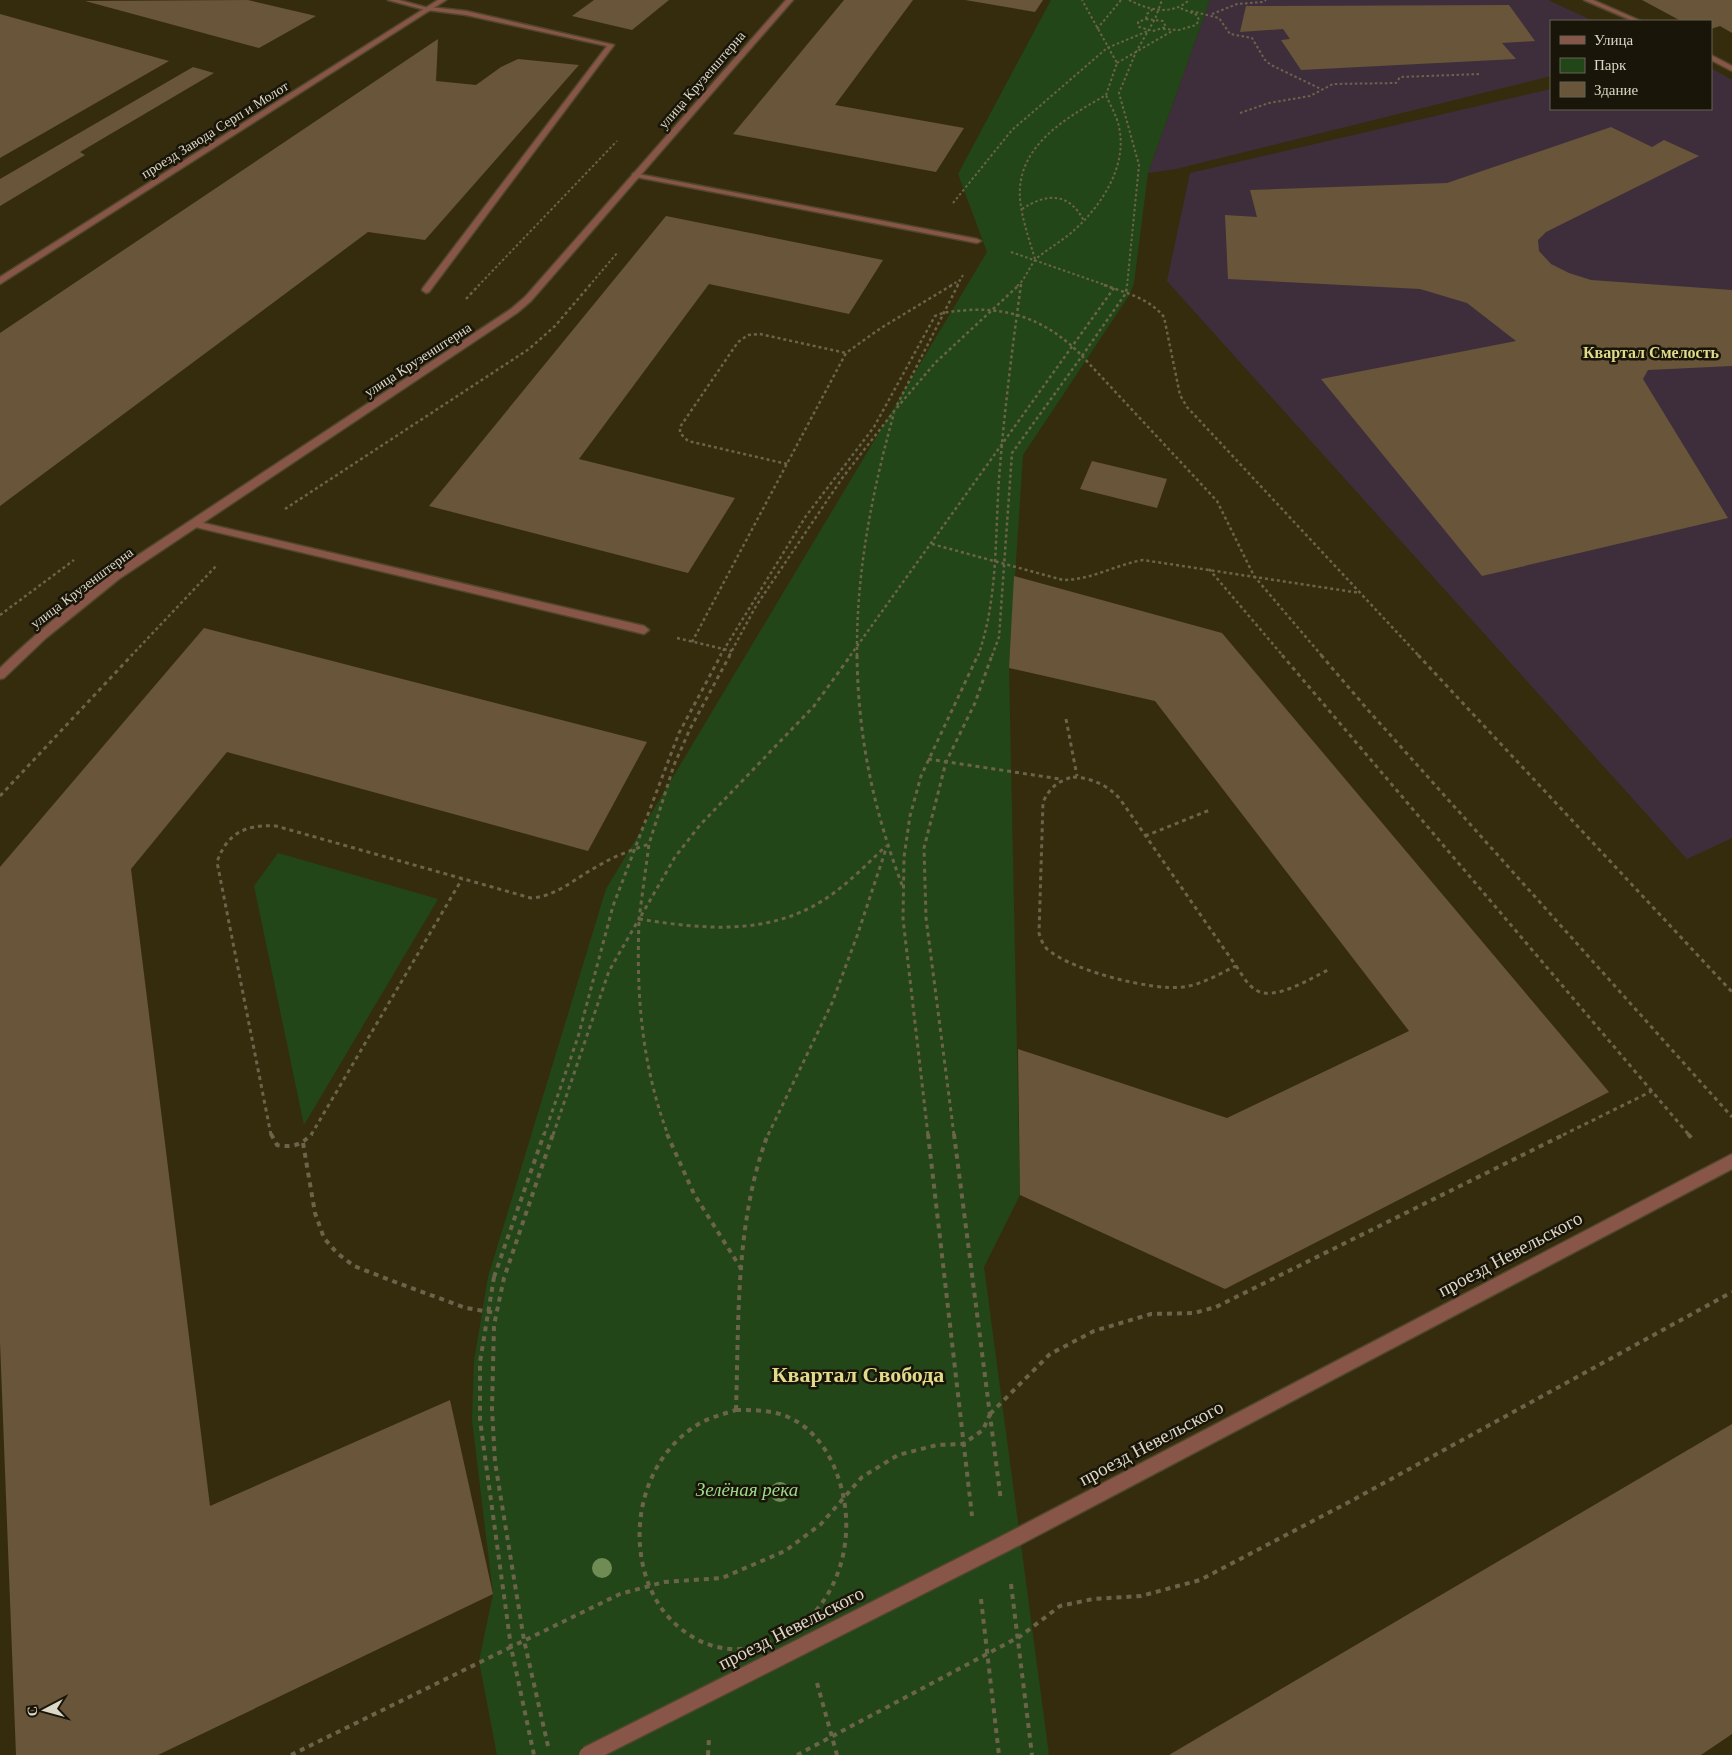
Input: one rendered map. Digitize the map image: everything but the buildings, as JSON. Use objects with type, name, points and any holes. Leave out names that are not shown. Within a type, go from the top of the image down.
[{"type":"street","points":[[391,0],[429,9],[466,13],[610,45],[426,290]]},
{"type":"street","name":"проезд Завода Серп и Молот","points":[[0,281],[443,0]]},
{"type":"street","name":"улица Крузенштерна","points":[[0,675],[24,650],[62,617],[116,576],[514,311],[528,299],[790,0]]},
{"type":"street","points":[[1587,0],[1636,20]]},
{"type":"street","points":[[1712,58],[1732,69]]},
{"type":"street","points":[[636,175],[977,242]]},
{"type":"street","points":[[194,524],[644,630]]},
{"type":"street","name":"проезд Невельского","points":[[587,1755],[1006,1543],[1732,1161]]},
{"type":"path","points":[[1082,0],[1117,63]]},
{"type":"path","points":[[1097,30],[1121,0]]},
{"type":"path","points":[[1129,0],[1139,6],[1158,10],[1180,8],[1211,14],[1219,18],[1230,34],[1252,38],[1265,60],[1271,66],[1321,89]]},
{"type":"path","points":[[990,1414],[926,918],[924,848],[946,762],[976,703],[999,637],[1012,453],[1126,293],[1139,165],[1119,93],[1136,52],[1155,19],[1162,0]]},
{"type":"path","points":[[1180,8],[1189,0]]},
{"type":"path","points":[[1211,14],[1238,4],[1263,2],[1266,0]]},
{"type":"path","points":[[1146,19],[1147,14],[1153,9]]},
{"type":"path","points":[[952,203],[1012,130],[1107,48],[1148,31],[1174,30],[1196,25],[1199,20],[1191,11]]},
{"type":"path","points":[[1148,31],[1140,27],[1138,22],[1146,19],[1155,19],[1165,24],[1164,29]]},
{"type":"path","points":[[1035,260],[1022,209],[1020,190],[1021,177],[1031,153],[1062,122],[1106,95],[1117,63],[1174,30]]},
{"type":"path","points":[[1240,113],[1270,102],[1310,96],[1328,85],[1342,82],[1396,83],[1400,77],[1480,74]]},
{"type":"path","points":[[742,1270],[688,1184],[662,1119],[645,1059],[639,1022],[636,967],[639,919],[649,844],[674,765],[690,729],[756,606],[796,544],[843,477],[895,410],[936,363],[1021,283],[1035,260],[1084,220],[1102,199],[1114,177],[1119,162],[1121,143],[1119,126],[1106,95]]},
{"type":"path","points":[[461,304],[617,141]]},
{"type":"path","points":[[1022,209],[1041,198],[1066,200],[1076,205],[1084,220]]},
{"type":"path","points":[[902,886],[887,846],[863,749],[859,721],[856,650],[867,528],[876,477],[895,410],[977,242],[1114,288],[1149,303],[1164,317],[1178,389],[1187,407],[1732,992]]},
{"type":"path","points":[[692,642],[846,353],[881,328],[960,280]]},
{"type":"path","points":[[999,1755],[903,920],[902,886],[910,817],[928,759],[980,650],[988,614],[1001,446],[1021,283]]},
{"type":"path","points":[[550,1755],[524,1640],[495,1462],[492,1409],[496,1313],[504,1278],[609,971],[676,858],[700,825],[738,783],[793,730],[814,706],[1114,288]]},
{"type":"path","points":[[534,1755],[511,1647],[480,1420],[480,1362],[494,1278],[578,1038],[613,906],[679,733],[724,649],[806,516],[874,427],[935,316],[945,310],[993,309],[1016,314],[1043,326],[1073,345],[1217,501],[1254,576],[1368,710],[1732,1117]]},
{"type":"path","points":[[787,464],[688,441],[680,433],[680,427],[738,342],[744,337],[751,334],[760,334],[846,353]]},
{"type":"path","points":[[0,796],[244,536]]},
{"type":"path","points":[[932,544],[1063,580],[1074,581],[1094,576],[1128,562],[1143,560],[1361,593]]},
{"type":"path","points":[[0,614],[79,556]]},
{"type":"path","points":[[1209,569],[1717,1168]]},
{"type":"path","points":[[644,630],[732,651]]},
{"type":"path","points":[[1066,719],[1077,776]]},
{"type":"path","points":[[928,759],[1061,780]]},
{"type":"path","points":[[1236,966],[1200,982],[1182,987],[1164,988],[1142,985],[1064,962],[1050,952],[1043,944],[1038,933],[1043,802],[1047,790],[1061,780],[1077,776],[1093,779],[1114,792],[1251,987],[1260,993],[1270,995],[1328,970]]},
{"type":"path","points":[[1145,836],[1210,810]]},
{"type":"path","points":[[462,879],[313,1132],[303,1143],[290,1148],[278,1145],[272,1136],[218,862],[220,850],[231,837],[245,828],[263,824],[276,826],[532,898],[544,898],[555,894],[597,866],[649,844]]},
{"type":"path","points":[[639,919],[685,926],[729,929],[781,920],[813,906],[848,881],[887,846]]},
{"type":"path","points":[[736,1410],[742,1270],[750,1197],[762,1151],[781,1104],[804,1064],[844,975],[887,846]]},
{"type":"path","points":[[291,1755],[620,1594],[664,1582],[722,1578],[784,1551],[821,1524],[862,1477],[898,1455],[937,1445],[963,1444],[983,1430],[990,1414],[1050,1354],[1094,1331],[1151,1314],[1194,1313],[1216,1307],[1652,1091]]},
{"type":"path","points":[[303,1143],[315,1212],[324,1238],[337,1253],[354,1266],[466,1308],[496,1313]]},
{"type":"path","points":[[797,1755],[987,1655],[1017,1638],[1060,1606],[1093,1599],[1142,1596],[1200,1580],[1351,1501],[1732,1292]]},
{"type":"path","points":[[736,1410],[763,1410],[789,1418],[812,1433],[830,1455],[842,1483],[849,1514],[846,1546],[837,1578],[821,1606],[798,1629],[771,1644],[743,1650],[714,1647],[689,1635],[668,1616],[651,1592],[642,1564],[638,1534],[642,1503],[652,1475],[668,1451],[689,1431],[710,1418],[736,1410]]},
{"type":"path","points":[[798,1629],[801,1637]]},
{"type":"path","points":[[1017,1638],[1032,1755]]},
{"type":"path","points":[[816,1680],[837,1755]]},
{"type":"shaded area","points":[[1210,0],[1548,0],[1591,20],[1550,20],[1550,76],[1176,169],[1148,173]]},
{"type":"shaded area","points":[[1712,69],[1732,80],[1732,838],[1687,859],[1167,281],[1190,173],[1550,89],[1550,110],[1712,110]]},
{"type":"green space","name":"Зелёная река","points":[[1051,0],[1210,0],[1148,173],[1134,283],[1130,294],[1023,455],[1009,668],[1020,1195],[984,1267],[1049,1755],[497,1755],[479,1661],[493,1594],[472,1420],[474,1361],[488,1277],[606,889],[987,252],[958,174]]},
{"type":"green space","points":[[278,853],[438,899],[304,1125],[254,886]]},
{"type":"district","name":"Квартал Смелость","points":[[1651,352]]},
{"type":"district","name":"Квартал Свобода","points":[[858,1374]]}]
